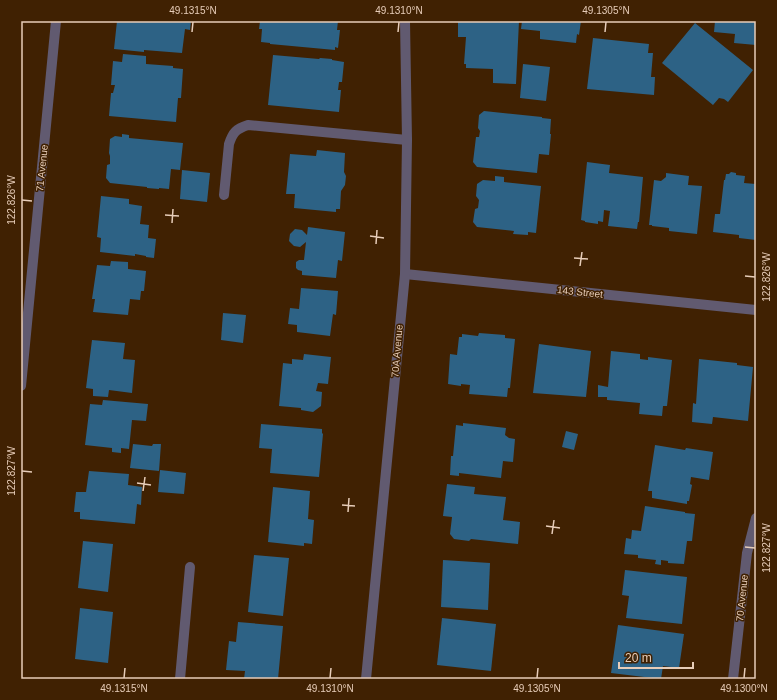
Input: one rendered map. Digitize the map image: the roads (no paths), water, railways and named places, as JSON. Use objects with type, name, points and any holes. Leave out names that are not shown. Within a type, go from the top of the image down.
[{"type":"street","name":"71 Avenue","points":[[21,386],[56,21]]},
{"type":"street","name":"70A Avenue","points":[[366,679],[405,274],[407,140],[405,21]]},
{"type":"street","points":[[224,195],[229,144],[232,136],[238,129],[248,126],[407,140]]},
{"type":"street","name":"143 Street","points":[[405,274],[756,310]]},
{"type":"street","name":"70 Avenue","points":[[733,679],[747,554],[756,518]]},
{"type":"street","points":[[180,679],[190,567]]}]
